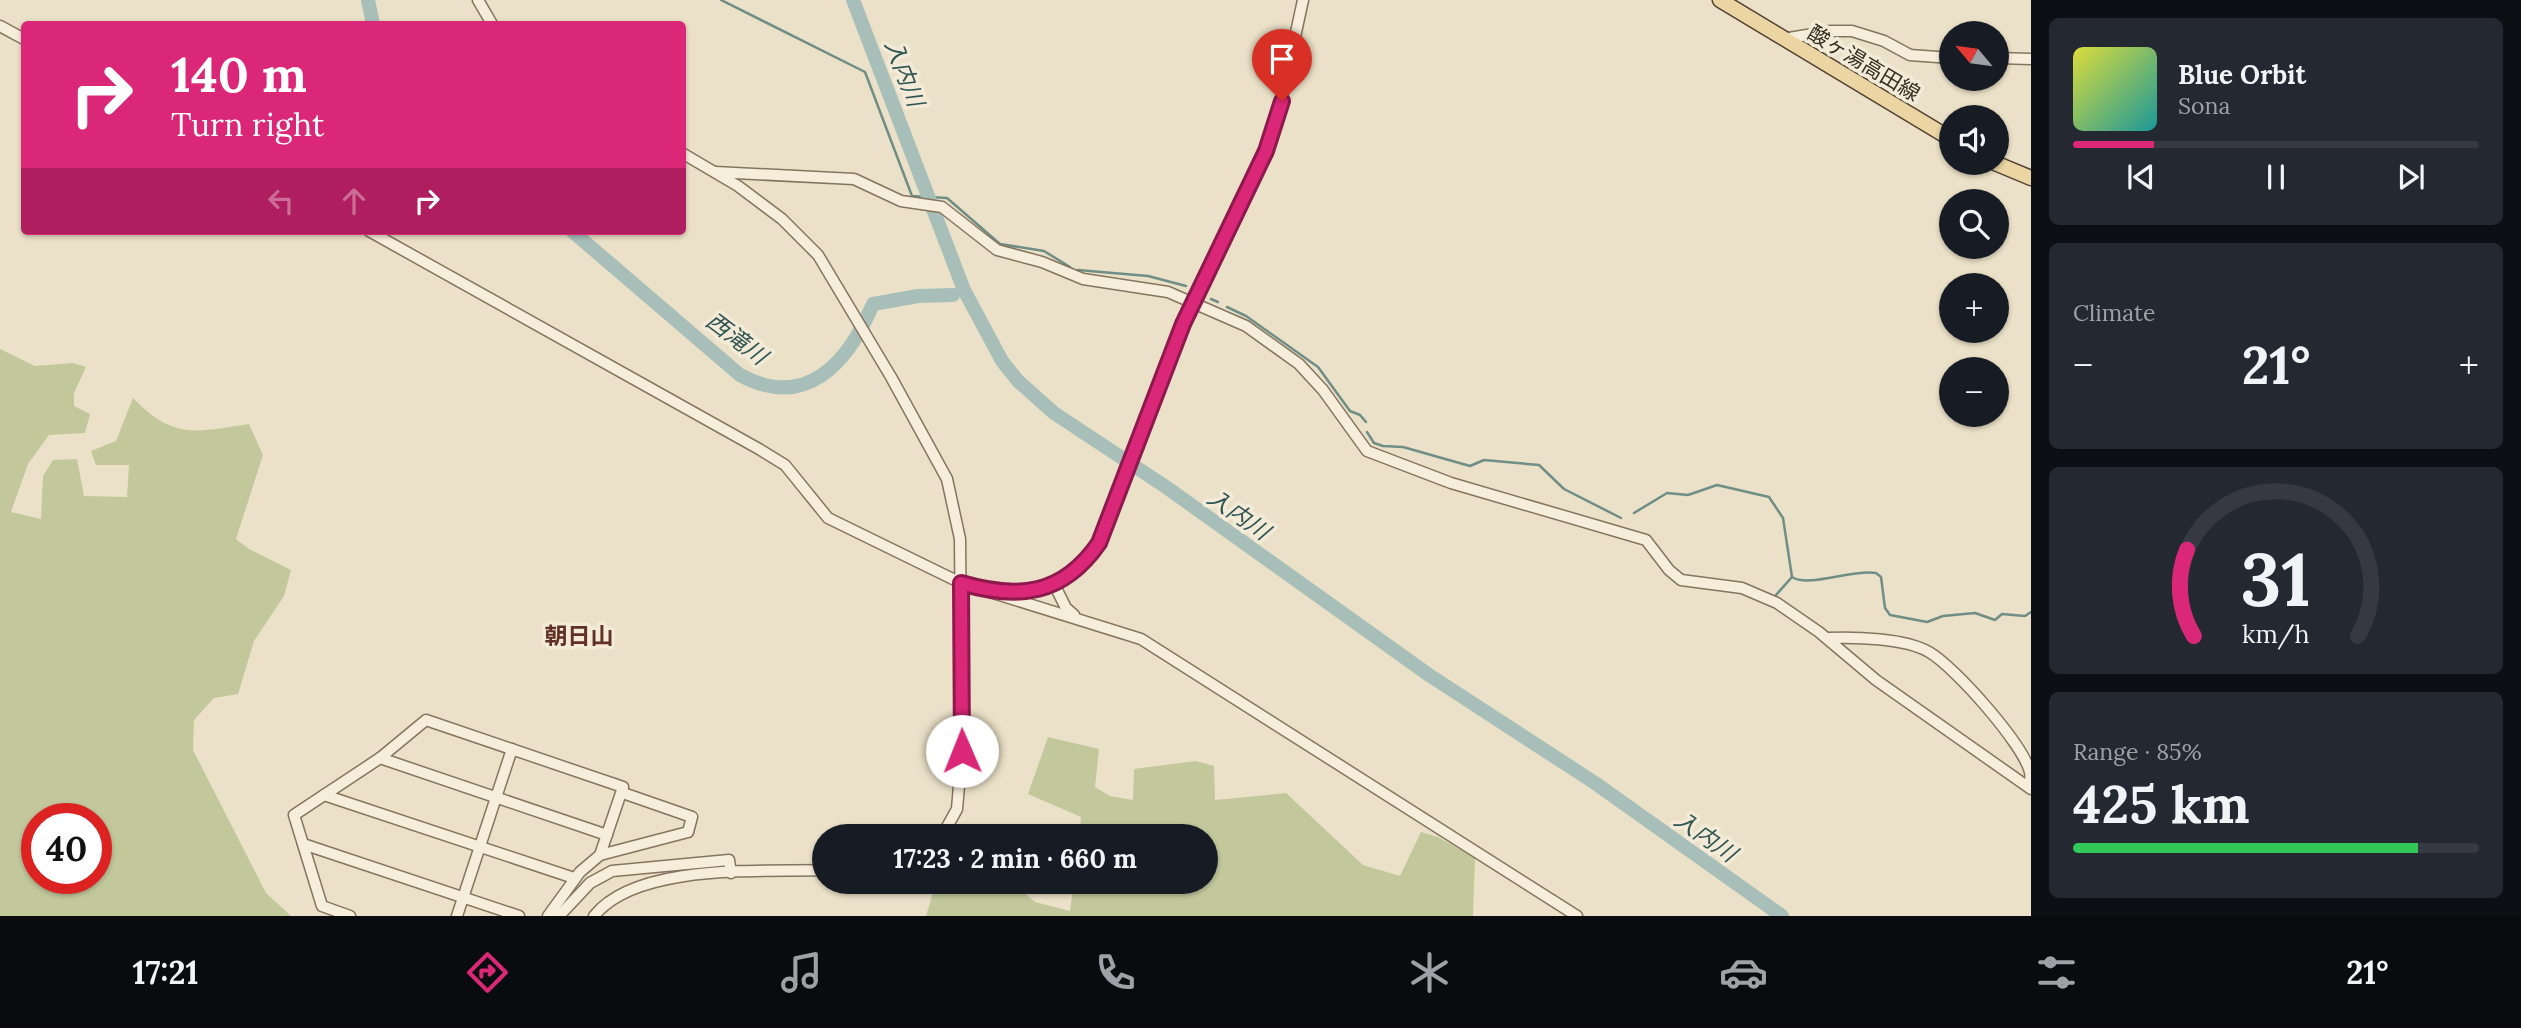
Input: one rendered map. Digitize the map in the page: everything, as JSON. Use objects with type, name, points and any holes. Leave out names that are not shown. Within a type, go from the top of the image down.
[{"type":"main road","name":"酸ヶ湯高田線","points":[[1720,0],[1939,132]]},
{"type":"main road","points":[[2009,169],[2031,178]]},
{"type":"street","points":[[478,0],[490,21]]},
{"type":"street","points":[[987,591],[1030,591],[1054,584],[1080,568],[1099,543],[1194,302],[1266,151],[1277,120],[1303,0]]},
{"type":"street","points":[[0,26],[21,37]]},
{"type":"street","points":[[1783,39],[1831,31],[1852,31],[1884,41],[1910,55],[1939,57]]},
{"type":"street","points":[[2009,58],[2031,59]]},
{"type":"street","points":[[686,155],[715,172],[782,219],[818,256],[869,339],[947,479],[960,539],[962,779],[957,809],[949,824]]},
{"type":"street","points":[[715,172],[854,179],[901,201],[942,207],[997,250],[1042,262],[1083,279],[1168,292],[1194,302],[1245,326],[1299,364],[1323,390],[1367,451],[1451,483],[1646,540],[1669,570],[1681,580],[1742,588],[1777,603],[1828,638],[1876,680],[2031,788]]},
{"type":"street","points":[[376,235],[760,449],[785,466],[828,518],[961,583],[1141,639],[1164,652],[1577,916]]},
{"type":"street","points":[[1054,584],[1066,608],[1079,619]]},
{"type":"street","points":[[1828,638],[1892,642],[1928,651],[1955,672],[1973,692],[2024,759],[2030,772],[2031,788]]},
{"type":"street","points":[[350,916],[322,906],[294,815],[380,758],[426,720],[624,787],[600,855]]},
{"type":"street","points":[[457,916],[512,749]]},
{"type":"street","points":[[380,758],[607,835]]},
{"type":"street","points":[[549,914],[574,878],[600,855],[688,832],[692,817],[623,793]]},
{"type":"street","points":[[324,795],[574,878]]},
{"type":"street","points":[[303,844],[519,916]]},
{"type":"street","points":[[549,914],[561,914],[590,883],[612,871],[729,860],[731,873]]},
{"type":"street","points":[[594,916],[615,896],[639,885],[731,873],[812,870]]},
{"type":"green space","points":[[0,349],[35,366],[73,363],[86,367],[74,393],[74,406],[90,414],[85,433],[49,435],[28,464],[11,512],[41,519],[43,476],[53,460],[77,459],[84,496],[127,497],[129,465],[96,465],[91,451],[116,441],[133,398],[161,421],[186,430],[249,424],[263,455],[236,539],[249,549],[291,570],[284,596],[254,641],[238,694],[214,698],[194,720],[193,750],[266,893],[291,916],[0,916]]},
{"type":"green space","points":[[1048,737],[1099,749],[1095,787],[1110,796],[1133,800],[1134,769],[1196,761],[1214,766],[1215,800],[1286,793],[1363,865],[1400,876],[1421,832],[1438,837],[1475,858],[1473,916],[926,916],[932,894],[1026,894],[1035,902],[1070,911],[1072,894],[1218,894],[1218,824],[1080,824],[1081,817],[1028,794]]},
{"type":"waterway","name":"西滝川","points":[[368,0],[372,21]]},
{"type":"waterway","points":[[721,0],[865,72],[912,196],[947,198],[1000,244],[1044,251],[1070,267]]},
{"type":"waterway","name":"入内川","points":[[853,0],[964,290],[1002,361],[1018,381],[1054,413],[1166,487],[1429,675],[1595,783],[1782,916]]},
{"type":"waterway","name":"西滝川","points":[[577,235],[740,375],[764,385],[785,387],[804,384],[822,375],[851,345],[873,304],[918,296],[953,295]]},
{"type":"waterway","points":[[1078,270],[1148,276],[1186,286]]},
{"type":"waterway","points":[[1211,299],[1218,302]]},
{"type":"waterway","points":[[1227,307],[1246,316],[1318,367],[1350,411],[1360,415],[1366,422]]},
{"type":"waterway","points":[[1367,432],[1374,443],[1383,446],[1403,447],[1470,466],[1484,460],[1539,465],[1564,489],[1621,518]]},
{"type":"waterway","points":[[1634,513],[1667,493],[1688,495],[1717,485],[1769,497],[1783,518],[1792,577],[1776,595]]},
{"type":"waterway","points":[[1792,577],[1799,580],[1819,580],[1855,573],[1876,573],[1881,577],[1885,608],[1890,615],[1927,622],[1943,616],[1975,613],[1995,620],[2002,614],[2025,616],[2031,612]]},
{"type":"district","name":"朝日山","points":[[579,635]]},
{"type":"route","points":[[962,751],[961,583],[987,591],[1015,592],[1050,586],[1080,568],[1099,543],[1183,324],[1266,151],[1282,101]]}]
